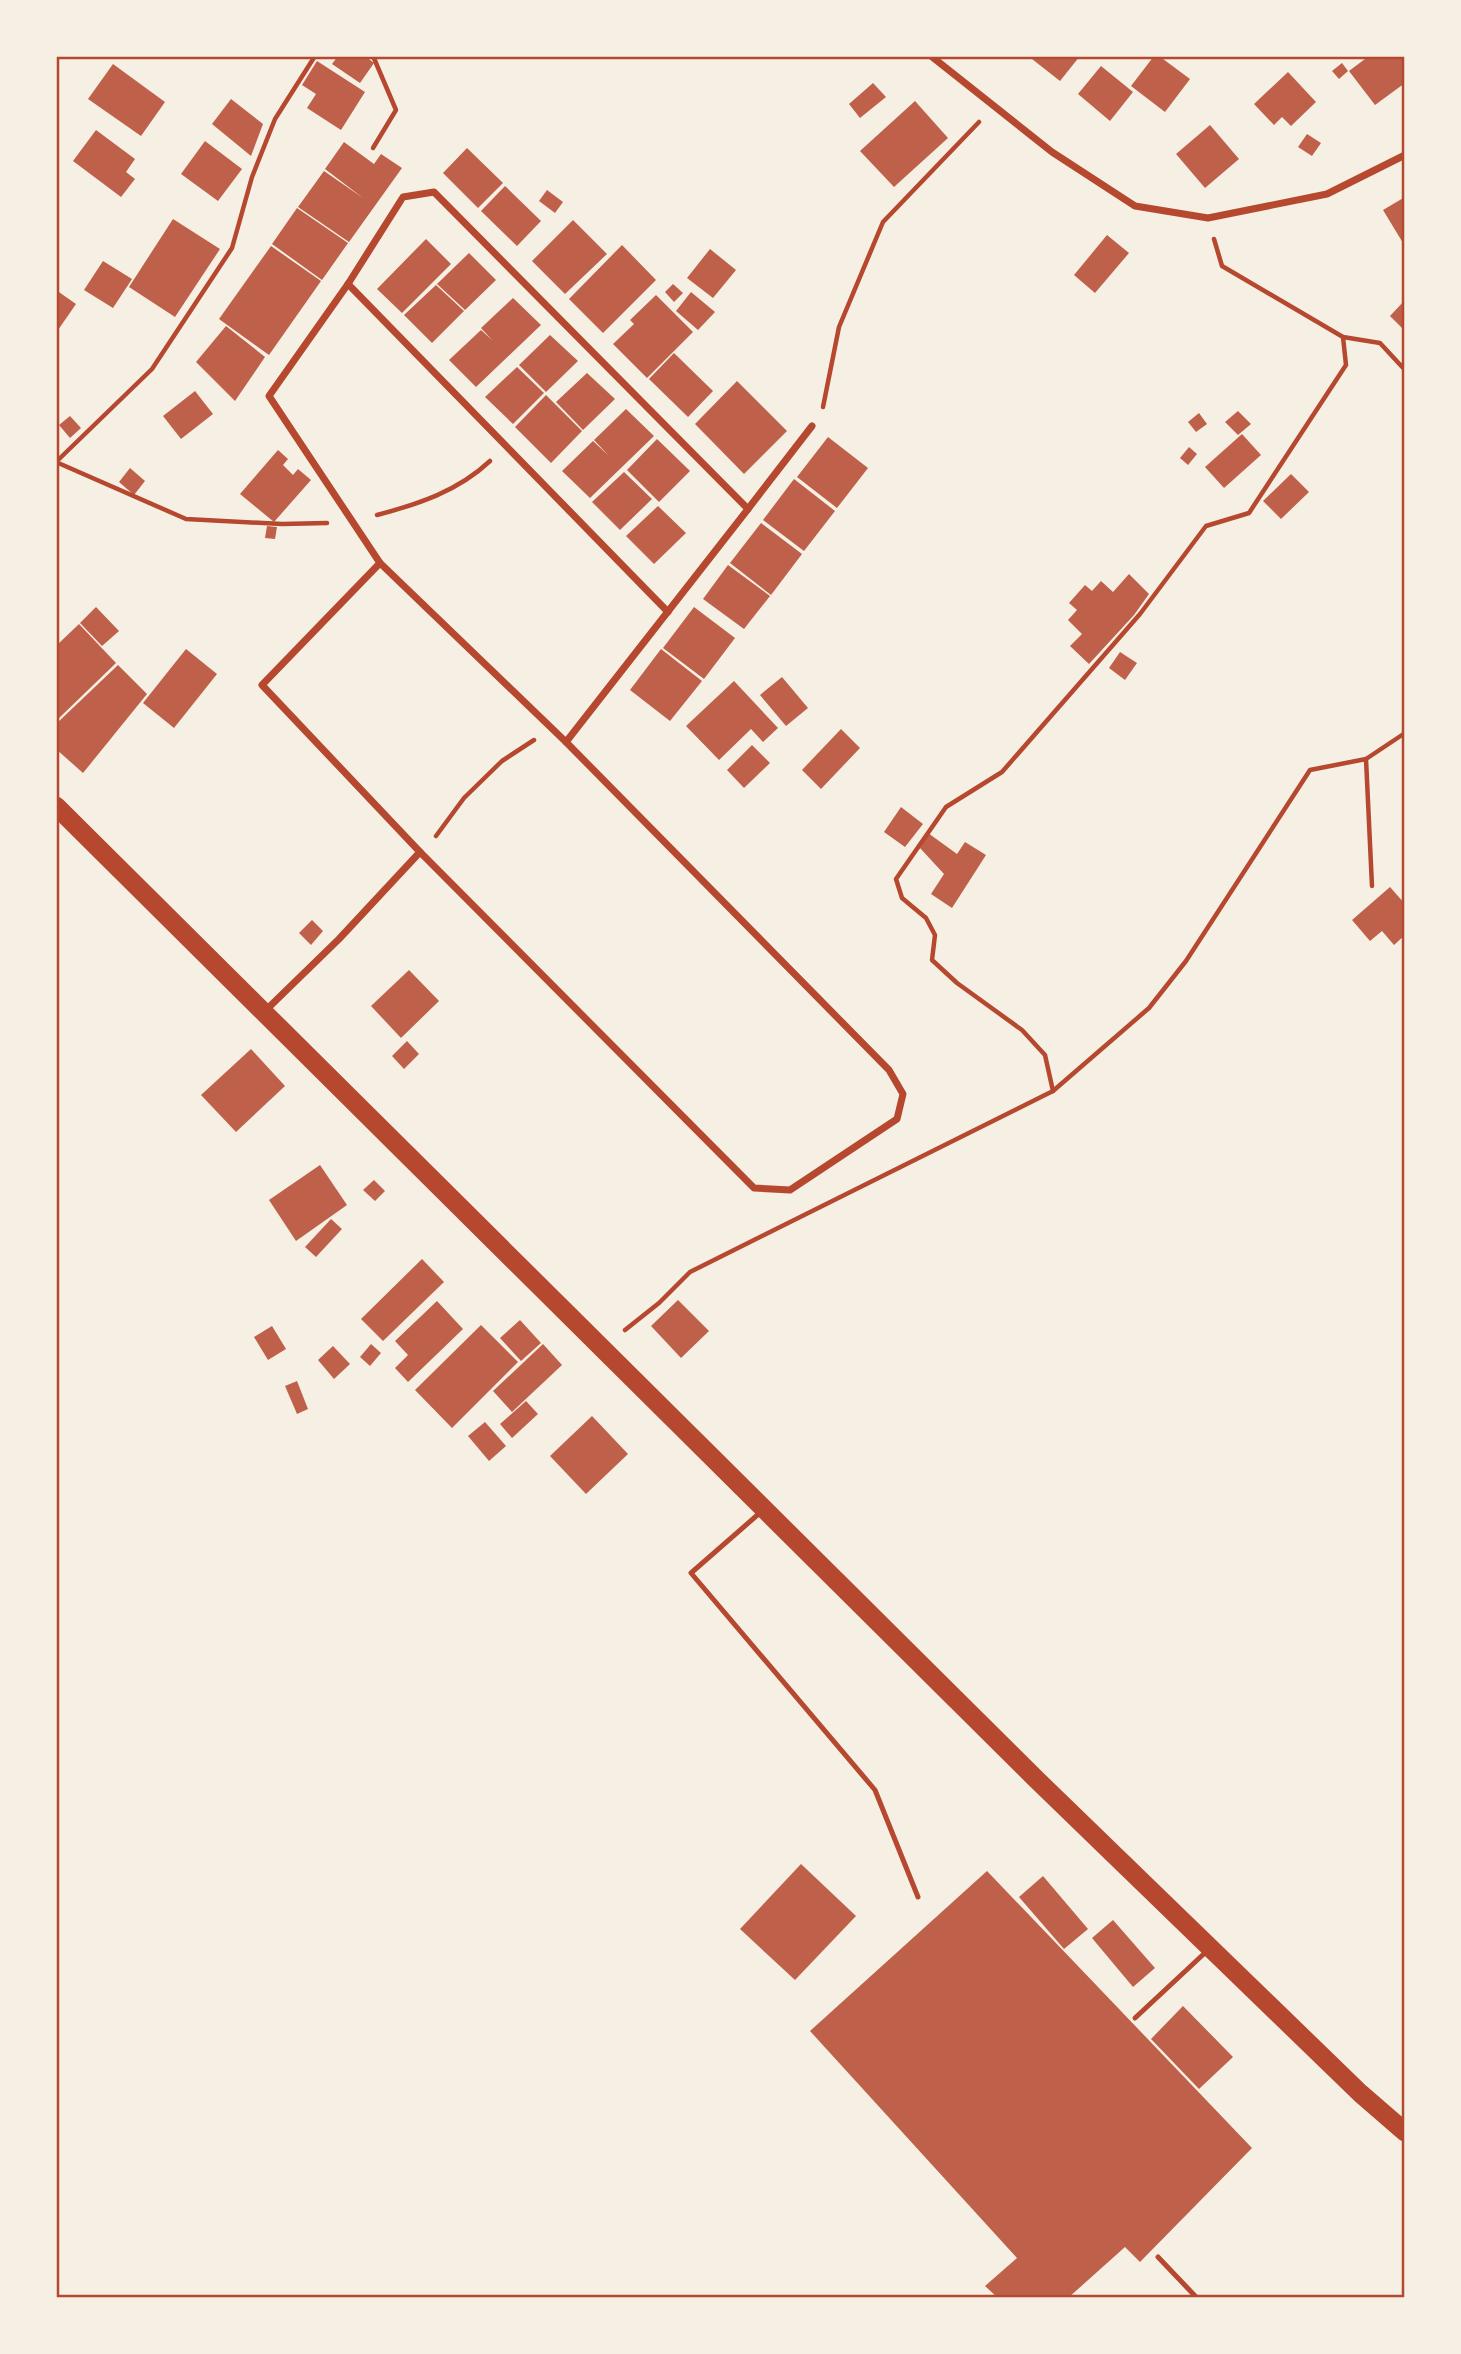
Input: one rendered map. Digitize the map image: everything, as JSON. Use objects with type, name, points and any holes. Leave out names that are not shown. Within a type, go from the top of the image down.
[{"type":"highway","points":[[56,806],[1210,1948],[1360,2093],[1405,2132]]},
{"type":"street","points":[[931,56],[1052,152],[1135,206],[1208,218],[1327,194],[1405,155]]},
{"type":"street","points":[[380,563],[262,685],[420,852],[754,1188],[790,1190],[897,1119],[903,1094],[889,1070],[553,729],[380,563],[269,396],[348,284],[403,197],[434,192],[748,509]]},
{"type":"street","points":[[348,284],[668,612]]},
{"type":"street","points":[[566,742],[813,426]]},
{"type":"street","points":[[263,1013],[339,939],[420,852]]},
{"type":"lane","points":[[765,1509],[691,1573],[875,1790],[918,1897]]},
{"type":"lane","points":[[1135,2018],[1210,1948]]},
{"type":"lane","points":[[1158,2257],[1197,2298]]},
{"type":"path","points":[[315,56],[275,119],[252,177],[232,248],[152,369],[56,462],[186,519],[282,524],[352,522],[423,503],[472,477],[506,446]]},
{"type":"path","points":[[373,56],[396,110],[373,148]]},
{"type":"path","points":[[813,426],[823,409],[839,327],[883,222],[994,106]]},
{"type":"path","points":[[1208,218],[1222,266],[1343,337],[1380,344],[1405,370]]},
{"type":"path","points":[[1053,1091],[1045,1055],[1030,1038],[957,983],[932,960],[935,935],[926,918],[902,898],[896,879],[946,807],[1002,772],[1140,614],[1206,526],[1249,513],[1346,365],[1343,337]]},
{"type":"path","points":[[420,852],[464,798],[502,761],[553,729]]},
{"type":"path","points":[[603,1348],[659,1303],[690,1272],[1053,1091],[1149,1008],[1186,961],[1310,770],[1366,759],[1405,733]]},
{"type":"path","points":[[1366,759],[1373,886]]},
{"type":"building","points":[[338,56],[365,56],[374,63],[360,83],[332,64]]},
{"type":"building","points":[[1034,56],[1080,56],[1060,81],[1032,59]]},
{"type":"building","points":[[1154,56],[1159,56],[1190,79],[1165,112],[1131,86]]},
{"type":"building","points":[[1369,56],[1405,56],[1405,83],[1375,105],[1349,71]]},
{"type":"building","points":[[317,61],[365,92],[341,130],[307,108],[316,94],[302,85]]},
{"type":"building","points":[[1342,63],[1348,71],[1339,79],[1332,71]]},
{"type":"building","points":[[113,64],[165,102],[141,136],[88,99]]},
{"type":"building","points":[[1101,66],[1133,92],[1110,121],[1078,94]]},
{"type":"building","points":[[1288,72],[1316,102],[1291,126],[1282,117],[1274,125],[1254,104]]},
{"type":"building","points":[[873,83],[886,97],[860,118],[849,104]]},
{"type":"building","points":[[231,99],[263,124],[251,156],[212,124]]},
{"type":"building","points":[[915,101],[948,138],[894,187],[860,151]]},
{"type":"building","points":[[1210,125],[1239,159],[1205,188],[1176,154]]},
{"type":"building","points":[[96,130],[135,159],[126,172],[135,179],[121,197],[73,161]]},
{"type":"building","points":[[1307,134],[1321,143],[1312,156],[1298,147]]},
{"type":"building","points":[[205,141],[242,169],[218,201],[181,174]]},
{"type":"building","points":[[344,142],[374,164],[381,154],[402,168],[349,242],[298,207],[324,171],[363,198],[325,169]]},
{"type":"building","points":[[467,148],[503,183],[478,208],[443,173]]},
{"type":"building","points":[[505,186],[541,221],[517,246],[481,211]]},
{"type":"building","points":[[547,190],[563,202],[555,213],[539,201]]},
{"type":"building","points":[[1405,197],[1405,242],[1403,243],[1383,210]]},
{"type":"building","points":[[297,208],[348,243],[322,280],[272,244]]},
{"type":"building","points":[[173,219],[220,249],[175,317],[129,287]]},
{"type":"building","points":[[573,220],[607,254],[565,294],[532,261]]},
{"type":"building","points":[[1107,235],[1129,253],[1095,293],[1074,275]]},
{"type":"building","points":[[426,239],[451,264],[402,313],[377,289]]},
{"type":"building","points":[[622,245],[656,280],[603,333],[569,299]]},
{"type":"building","points":[[271,246],[321,281],[269,355],[219,319]]},
{"type":"building","points":[[710,249],[736,270],[713,298],[687,278]]},
{"type":"building","points":[[469,253],[496,280],[465,310],[437,284]]},
{"type":"building","points":[[103,261],[132,279],[113,308],[84,290]]},
{"type":"building","points":[[673,284],[683,293],[674,302],[665,292]]},
{"type":"building","points":[[436,285],[464,311],[432,343],[404,315]]},
{"type":"building","points":[[56,290],[76,304],[56,333]]},
{"type":"building","points":[[691,292],[715,312],[698,330],[676,311]]},
{"type":"building","points":[[656,295],[693,332],[647,378],[613,344],[634,324],[630,320]]},
{"type":"building","points":[[513,298],[541,325],[476,387],[449,360],[481,330],[492,340],[481,328]]},
{"type":"building","points":[[1405,300],[1405,331],[1390,316]]},
{"type":"building","points":[[226,326],[265,357],[235,401],[196,362]]},
{"type":"building","points":[[550,335],[578,361],[546,392],[519,365]]},
{"type":"building","points":[[674,353],[713,391],[688,417],[649,379]]},
{"type":"building","points":[[517,367],[544,393],[513,424],[485,397]]},
{"type":"building","points":[[587,373],[615,399],[583,430],[556,402]]},
{"type":"building","points":[[737,381],[787,431],[744,474],[695,424]]},
{"type":"building","points":[[195,391],[213,414],[181,439],[163,416]]},
{"type":"building","points":[[546,395],[582,431],[551,463],[515,427]]},
{"type":"building","points":[[626,409],[654,436],[590,498],[562,471],[593,441],[608,455],[594,440]]},
{"type":"building","points":[[1238,411],[1251,424],[1238,435],[1225,422]]},
{"type":"building","points":[[1199,413],[1207,424],[1196,432],[1188,422]]},
{"type":"building","points":[[70,416],[81,428],[70,438],[59,425]]},
{"type":"building","points":[[1242,434],[1261,455],[1224,488],[1205,467]]},
{"type":"building","points":[[828,437],[868,468],[837,508],[797,477]]},
{"type":"building","points":[[657,439],[690,471],[659,502],[627,470]]},
{"type":"building","points":[[1189,447],[1197,454],[1188,465],[1180,458]]},
{"type":"building","points":[[278,450],[288,459],[283,465],[293,475],[298,469],[311,480],[274,522],[240,494]]},
{"type":"building","points":[[130,468],[145,481],[134,495],[119,482]]},
{"type":"building","points":[[624,472],[652,499],[620,530],[592,502]]},
{"type":"building","points":[[1291,474],[1309,492],[1281,519],[1263,501]]},
{"type":"building","points":[[794,479],[835,511],[804,551],[763,520]]},
{"type":"building","points":[[658,506],[686,533],[654,564],[626,536]]},
{"type":"building","points":[[761,523],[802,554],[771,595],[730,563]]},
{"type":"building","points":[[267,526],[277,527],[275,539],[265,538]]},
{"type":"building","points":[[728,565],[770,596],[744,629],[703,599]]},
{"type":"building","points":[[1129,574],[1149,594],[1134,615],[1089,664],[1070,646],[1082,634],[1068,620],[1077,610],[1069,603],[1085,585],[1092,591],[1101,581],[1113,592]]},
{"type":"building","points":[[96,607],[119,631],[102,646],[80,623]]},
{"type":"building","points":[[694,607],[735,638],[704,679],[663,648]]},
{"type":"building","points":[[79,624],[116,663],[56,721],[56,646]]},
{"type":"building","points":[[186,649],[217,674],[174,728],[143,703]]},
{"type":"building","points":[[661,649],[702,681],[670,721],[630,690]]},
{"type":"building","points":[[1120,652],[1137,663],[1125,680],[1109,668]]},
{"type":"building","points":[[118,665],[147,694],[83,773],[56,749],[56,724]]},
{"type":"building","points":[[782,677],[808,708],[786,726],[760,695]]},
{"type":"building","points":[[734,681],[778,728],[763,742],[751,729],[719,760],[686,726]]},
{"type":"building","points":[[841,729],[860,748],[821,789],[802,770]]},
{"type":"building","points":[[752,745],[770,763],[744,788],[727,770]]},
{"type":"building","points":[[901,807],[923,824],[905,847],[884,832]]},
{"type":"building","points":[[928,833],[957,854],[965,842],[986,855],[952,908],[931,894],[944,874],[920,848]]},
{"type":"building","points":[[1390,887],[1405,904],[1405,935],[1394,945],[1382,931],[1370,941],[1352,920]]},
{"type":"building","points":[[312,920],[323,931],[311,945],[299,933]]},
{"type":"building","points":[[409,970],[439,1001],[401,1038],[371,1006]]},
{"type":"building","points":[[407,1041],[419,1054],[404,1069],[392,1056]]},
{"type":"building","points":[[251,1049],[285,1086],[236,1132],[201,1095]]},
{"type":"building","points":[[320,1165],[347,1205],[296,1241],[269,1200]]},
{"type":"building","points":[[374,1180],[385,1191],[375,1201],[363,1190]]},
{"type":"building","points":[[331,1219],[342,1229],[316,1257],[305,1247]]},
{"type":"building","points":[[422,1259],[444,1282],[383,1341],[361,1319]]},
{"type":"building","points":[[678,1300],[709,1331],[681,1358],[651,1326]]},
{"type":"building","points":[[437,1301],[463,1329],[408,1382],[395,1368],[408,1355],[395,1341]]},
{"type":"building","points":[[520,1320],[541,1343],[521,1361],[500,1338]]},
{"type":"building","points":[[481,1325],[518,1362],[452,1428],[415,1390]]},
{"type":"building","points":[[272,1326],[286,1349],[268,1360],[254,1337]]},
{"type":"building","points":[[371,1344],[381,1353],[370,1366],[360,1357]]},
{"type":"building","points":[[543,1344],[562,1365],[512,1412],[493,1391]]},
{"type":"building","points":[[333,1346],[350,1364],[334,1379],[318,1360]]},
{"type":"building","points":[[297,1381],[308,1409],[297,1414],[285,1386]]},
{"type":"building","points":[[526,1401],[538,1414],[512,1438],[500,1424]]},
{"type":"building","points":[[592,1416],[628,1454],[586,1494],[550,1456]]},
{"type":"building","points":[[485,1422],[506,1446],[489,1461],[468,1436]]},
{"type":"building","points":[[801,1864],[856,1916],[795,1980],[740,1929]]},
{"type":"building","points":[[987,1871],[1252,2148],[1140,2262],[1125,2247],[1068,2298],[998,2298],[985,2286],[1017,2258],[810,2031]]},
{"type":"building","points":[[1043,1876],[1088,1929],[1064,1949],[1019,1897]]},
{"type":"building","points":[[1113,1920],[1155,1968],[1133,1987],[1092,1938]]},
{"type":"building","points":[[1183,2006],[1233,2057],[1199,2089],[1151,2039]]}]
